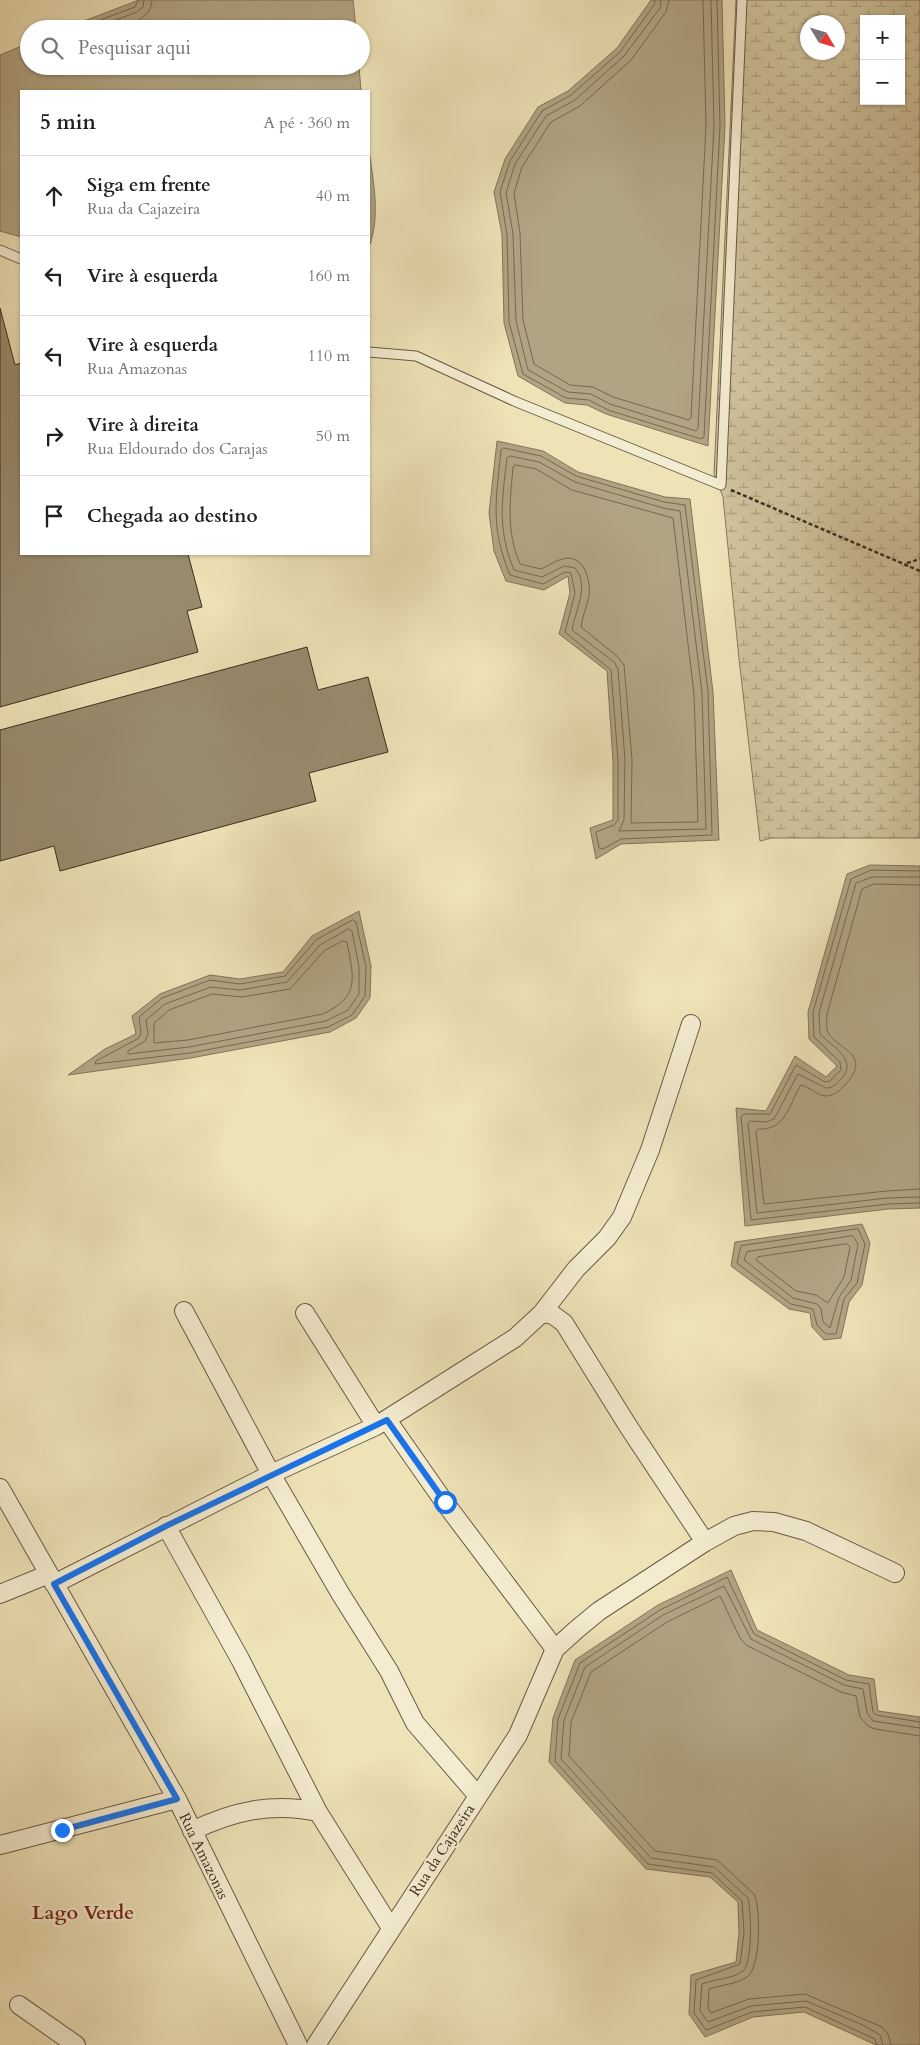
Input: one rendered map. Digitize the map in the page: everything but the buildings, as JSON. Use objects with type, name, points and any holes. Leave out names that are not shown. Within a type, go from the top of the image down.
[{"type":"street","points":[[0,1594],[51,1579],[381,1423],[515,1338],[542,1313],[576,1269],[607,1238],[622,1217],[650,1150],[691,1024]]},
{"type":"street","points":[[184,1311],[271,1474],[340,1593],[389,1671],[415,1723],[478,1796]]},
{"type":"street","points":[[305,1313],[381,1423],[445,1502],[555,1649]]},
{"type":"street","points":[[542,1313],[553,1315],[564,1323],[628,1426],[705,1542]]},
{"type":"street","name":"Rua Amazonas","points":[[0,1488],[177,1799],[298,2045]]},
{"type":"street","name":"Rua da Cajazeira","points":[[316,2045],[518,1735],[555,1649],[599,1612],[705,1542],[734,1526],[754,1521],[774,1522],[806,1531],[895,1573]]},
{"type":"street","points":[[166,1526],[240,1658],[318,1812],[391,1928]]},
{"type":"street","points":[[0,1845],[177,1799]]},
{"type":"street","points":[[192,1830],[211,1822],[262,1807],[280,1806],[318,1812]]},
{"type":"street","points":[[20,2004],[76,2045]]},
{"type":"lane","points":[[370,352],[416,356],[514,401],[721,485],[742,0]]},
{"type":"lane","points":[[0,250],[20,258]]},
{"type":"path","points":[[721,485],[920,571]]},
{"type":"path","points":[[905,564],[920,559]]},
{"type":"green space","points":[[736,0],[920,0],[920,838],[772,838],[760,841],[723,497],[714,474]]},
{"type":"water","points":[[139,0],[353,0],[355,20],[87,20]]},
{"type":"water","points":[[651,0],[722,0],[725,126],[708,446],[606,414],[587,405],[565,403],[518,376],[504,323],[502,235],[494,192],[505,159],[538,107],[568,91],[617,48]]},
{"type":"water","points":[[20,47],[20,75],[360,75],[361,90],[20,90],[20,237],[0,231],[0,55]]},
{"type":"water","points":[[370,156],[375,211],[373,235],[370,244]]},
{"type":"water","points":[[497,441],[543,451],[578,472],[665,497],[690,499],[713,692],[719,840],[621,844],[596,859],[590,828],[613,820],[613,761],[607,671],[559,634],[570,593],[568,576],[544,590],[506,581],[494,551],[489,513]]},
{"type":"water","points":[[870,865],[920,866],[920,1208],[888,1209],[745,1226],[736,1108],[766,1111],[795,1056],[826,1077],[837,1066],[809,1039],[808,1012],[847,874]]},
{"type":"water","points":[[359,911],[371,966],[370,998],[356,1018],[330,1032],[191,1058],[68,1075],[105,1049],[136,1034],[132,1016],[160,994],[210,975],[240,979],[283,972],[312,936]]},
{"type":"water","points":[[862,1224],[870,1243],[862,1285],[849,1302],[841,1338],[824,1340],[812,1327],[810,1313],[789,1309],[731,1266],[735,1242]]},
{"type":"water","points":[[731,1570],[757,1630],[849,1675],[874,1679],[878,1711],[920,1717],[920,2045],[876,2045],[804,2012],[753,2017],[705,2037],[689,2014],[691,1975],[736,1962],[739,1933],[738,1902],[710,1877],[646,1869],[549,1762],[553,1718],[575,1660],[658,1605]]},
{"type":"district","name":"Lago Verde","points":[[83,1912]]},
{"type":"route","points":[[62,1830],[177,1799],[130,1713],[54,1584],[271,1474],[387,1420],[445,1502]]}]
